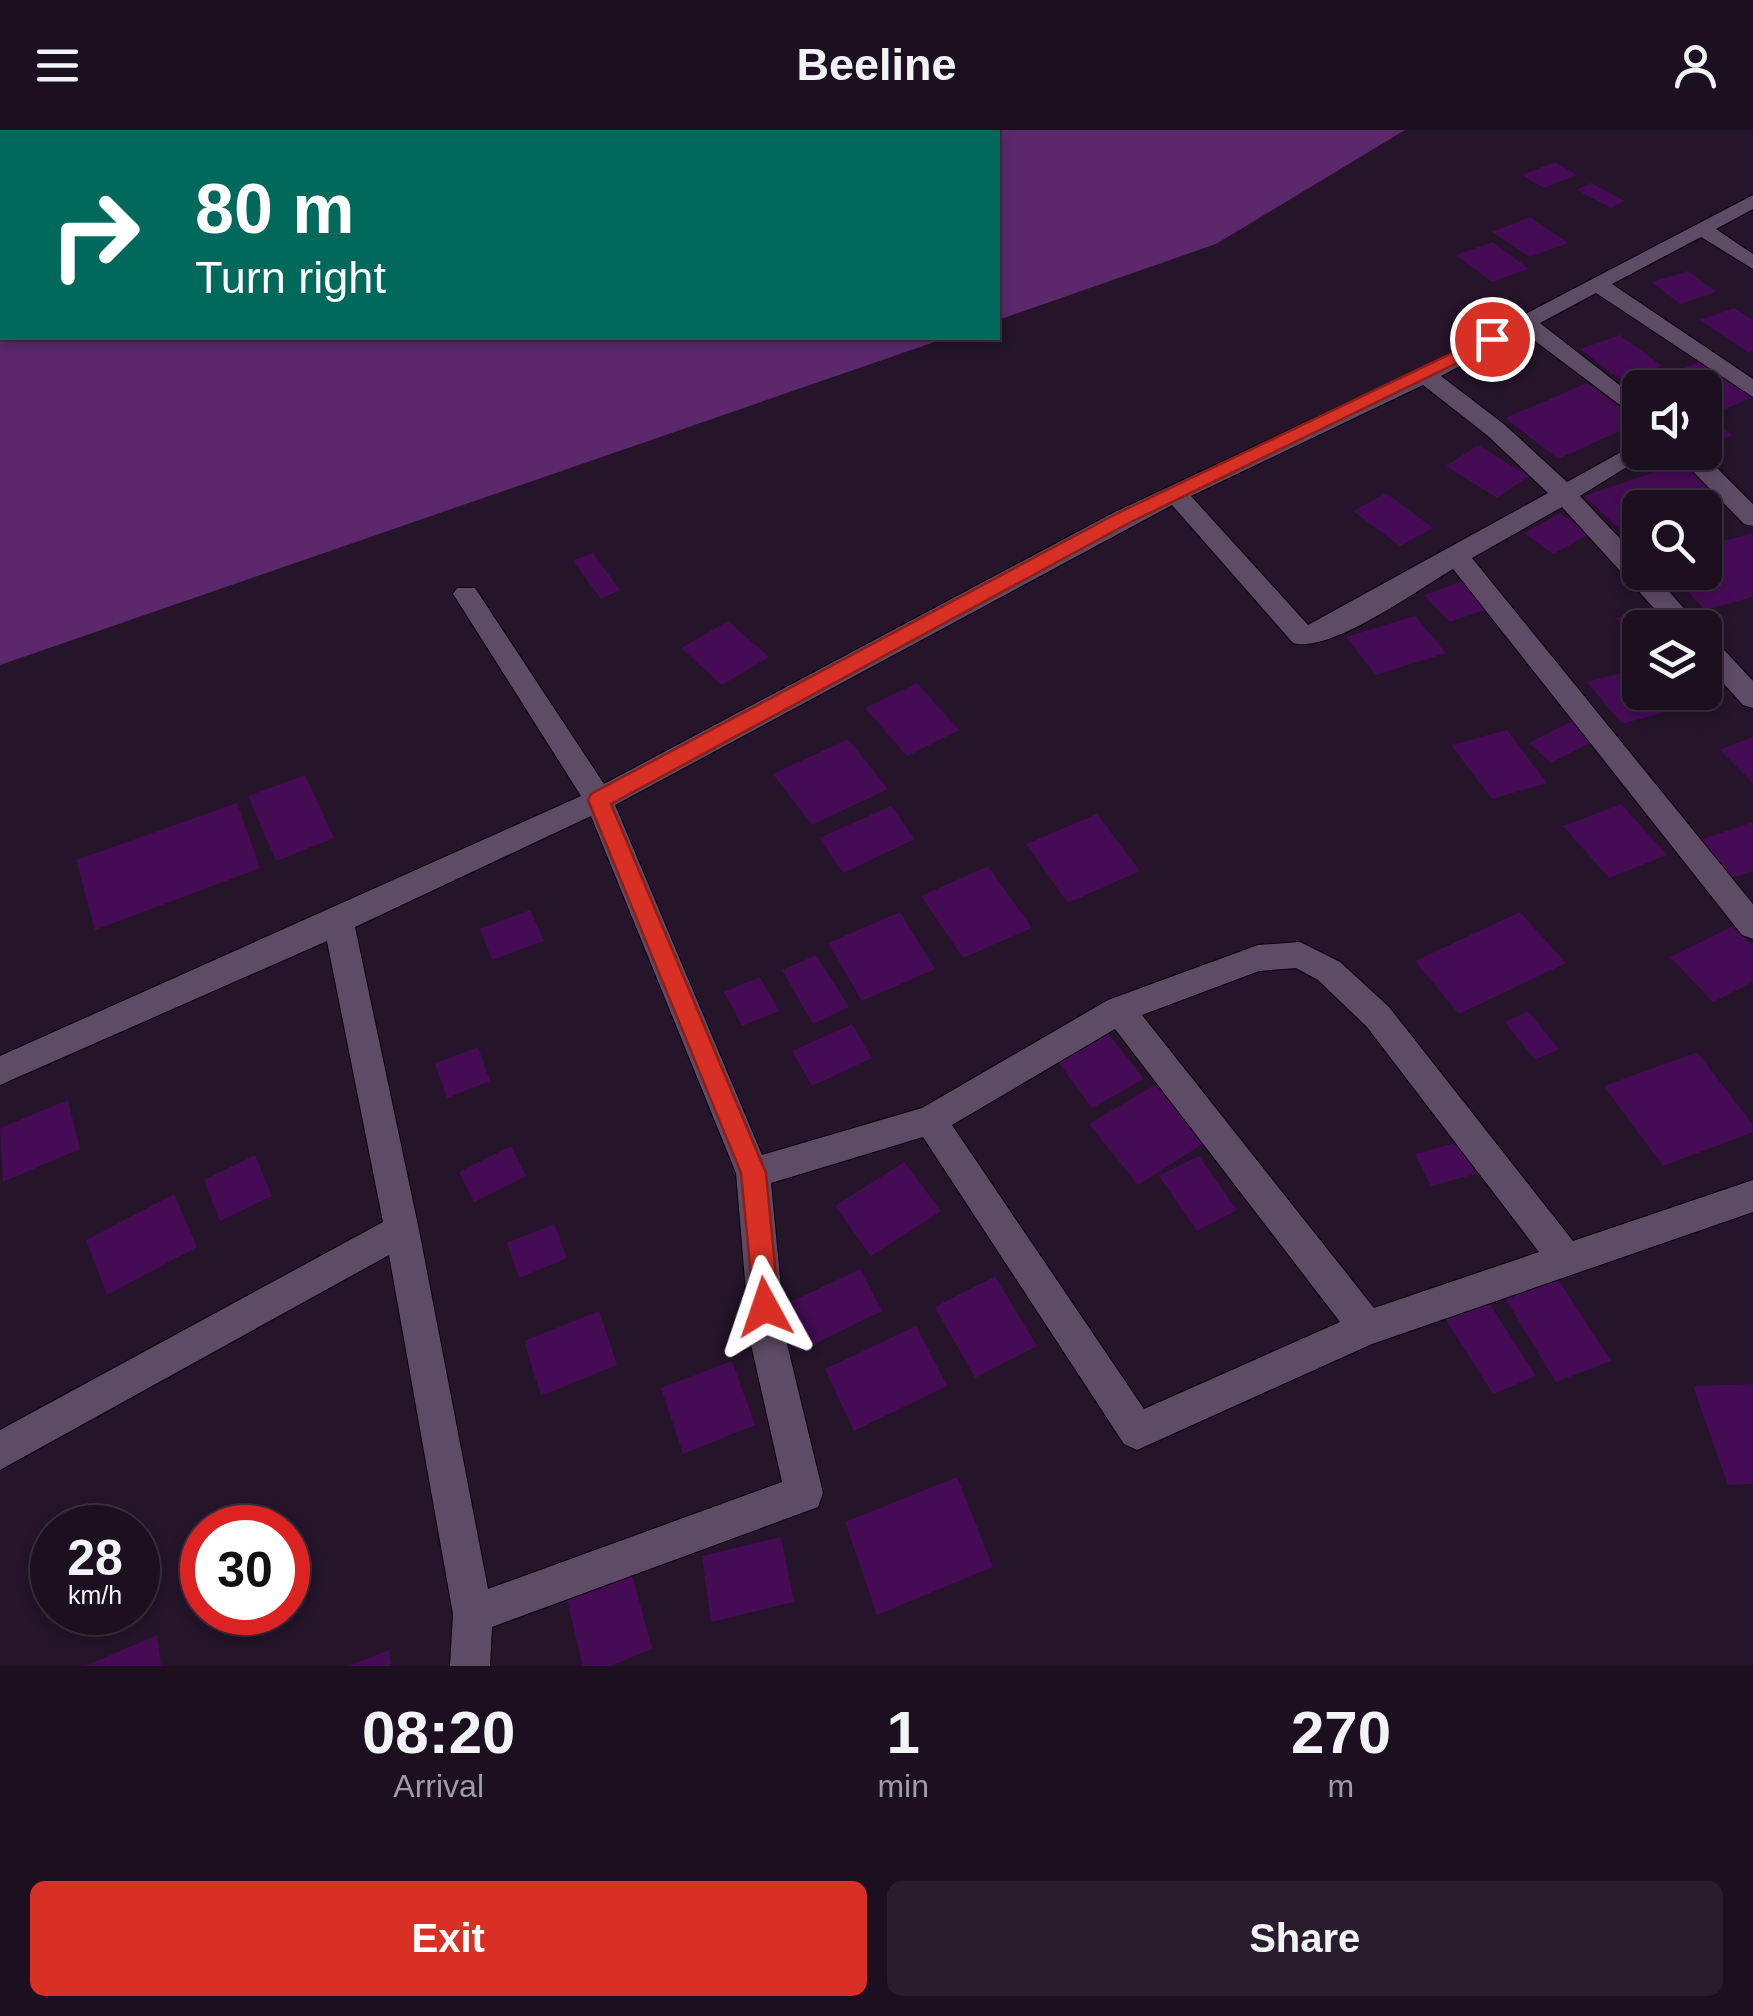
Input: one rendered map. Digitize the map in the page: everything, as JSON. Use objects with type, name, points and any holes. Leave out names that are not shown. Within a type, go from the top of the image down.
[{"type":"street","points":[[0,1070],[338,921],[599,800],[1176,493],[1424,375],[1753,201]]},
{"type":"street","points":[[1701,228],[1753,263]]},
{"type":"street","points":[[1596,283],[1753,390]]},
{"type":"street","points":[[1524,322],[1622,400]]},
{"type":"street","points":[[1424,375],[1469,405],[1564,494],[1671,610]]},
{"type":"street","points":[[1176,493],[1302,636],[1329,629],[1622,461]]},
{"type":"street","points":[[1704,470],[1753,518]]},
{"type":"street","points":[[1458,558],[1753,926]]},
{"type":"street","points":[[466,594],[599,800],[754,1173],[768,1340],[804,1493],[473,1614]]},
{"type":"street","points":[[1722,664],[1753,698]]},
{"type":"street","points":[[338,921],[402,1230],[473,1614],[470,1666]]},
{"type":"street","points":[[754,1173],[930,1120],[1119,1010],[1258,958],[1300,955],[1330,971],[1378,1017],[1565,1258]]},
{"type":"street","points":[[1119,1010],[1367,1328]]},
{"type":"street","points":[[930,1120],[1136,1431],[1367,1328],[1753,1196]]},
{"type":"street","points":[[0,1451],[402,1230]]},
{"type":"shaded area","points":[[1000,130],[1405,130],[1216,244],[1000,319]]},
{"type":"shaded area","points":[[0,340],[940,340],[0,665]]},
{"type":"building","points":[[1555,162],[1577,175],[1544,188],[1522,175]]},
{"type":"building","points":[[1591,183],[1625,201],[1611,208],[1577,190]]},
{"type":"building","points":[[1530,217],[1568,243],[1530,257],[1492,232]]},
{"type":"building","points":[[1493,242],[1529,269],[1492,282],[1456,255]]},
{"type":"building","points":[[1688,271],[1716,292],[1680,304],[1652,282]]},
{"type":"building","points":[[1734,308],[1753,320],[1753,350],[1748,352],[1700,320]]},
{"type":"building","points":[[1620,335],[1662,366],[1622,370],[1622,381],[1580,349]]},
{"type":"building","points":[[1701,361],[1714,370],[1679,370]]},
{"type":"building","points":[[1722,376],[1753,397],[1722,411]]},
{"type":"building","points":[[1587,383],[1622,409],[1622,430],[1558,459],[1505,418]]},
{"type":"building","points":[[1722,427],[1733,435],[1722,440]]},
{"type":"building","points":[[1478,445],[1529,476],[1497,498],[1446,466]]},
{"type":"building","points":[[1660,470],[1689,470],[1713,490],[1622,490],[1622,531],[1584,496]]},
{"type":"building","points":[[1386,493],[1433,528],[1400,546],[1353,511]]},
{"type":"building","points":[[1560,513],[1590,534],[1553,554],[1524,533]]},
{"type":"building","points":[[1753,533],[1753,597],[1705,610],[1687,590],[1722,590],[1722,541]]},
{"type":"building","points":[[593,553],[620,590],[601,599],[573,561]]},
{"type":"building","points":[[1464,581],[1490,608],[1450,622],[1424,595]]},
{"type":"building","points":[[1415,616],[1446,653],[1376,675],[1346,637]]},
{"type":"building","points":[[728,621],[769,657],[722,685],[681,648]]},
{"type":"building","points":[[1622,673],[1622,710],[1672,710],[1622,724],[1587,682]]},
{"type":"building","points":[[917,683],[959,730],[907,756],[865,708]]},
{"type":"building","points":[[1572,721],[1595,740],[1551,763],[1529,743]]},
{"type":"building","points":[[1507,730],[1547,783],[1492,799],[1451,745]]},
{"type":"building","points":[[1753,737],[1753,783],[1720,750]]},
{"type":"building","points":[[848,739],[888,789],[812,825],[773,774]]},
{"type":"building","points":[[305,775],[334,838],[276,861],[248,796]]},
{"type":"building","points":[[237,803],[260,868],[95,930],[76,860]]},
{"type":"building","points":[[1621,804],[1667,855],[1609,878],[1563,826]]},
{"type":"building","points":[[891,806],[915,839],[843,873],[819,838]]},
{"type":"building","points":[[1097,814],[1140,871],[1068,903],[1026,844]]},
{"type":"building","points":[[1753,822],[1753,871],[1730,879],[1697,841]]},
{"type":"building","points":[[988,866],[1032,928],[963,958],[921,896]]},
{"type":"building","points":[[530,910],[544,941],[492,960],[480,929]]},
{"type":"building","points":[[900,912],[935,969],[862,1001],[828,943]]},
{"type":"building","points":[[1520,912],[1566,963],[1459,1014],[1415,961]]},
{"type":"building","points":[[1733,926],[1753,946],[1753,982],[1713,1002],[1670,957]]},
{"type":"building","points":[[816,955],[849,1007],[813,1024],[782,970]]},
{"type":"building","points":[[760,977],[779,1011],[742,1026],[724,992]]},
{"type":"building","points":[[1528,1011],[1559,1049],[1535,1060],[1505,1022]]},
{"type":"building","points":[[852,1024],[872,1058],[812,1086],[792,1051]]},
{"type":"building","points":[[1104,1028],[1144,1079],[1092,1108],[1053,1055]]},
{"type":"building","points":[[478,1047],[490,1081],[447,1098],[435,1063]]},
{"type":"building","points":[[1697,1052],[1753,1125],[1753,1132],[1663,1166],[1604,1086]]},
{"type":"building","points":[[1158,1083],[1206,1142],[1138,1185],[1089,1124]]},
{"type":"building","points":[[68,1100],[80,1149],[3,1182],[0,1128]]},
{"type":"building","points":[[1459,1142],[1476,1174],[1431,1186],[1415,1154]]},
{"type":"building","points":[[511,1146],[526,1176],[474,1202],[459,1172]]},
{"type":"building","points":[[255,1155],[272,1196],[220,1221],[204,1180]]},
{"type":"building","points":[[1199,1156],[1237,1210],[1197,1231],[1159,1176]]},
{"type":"building","points":[[904,1162],[941,1211],[871,1256],[835,1206]]},
{"type":"building","points":[[174,1194],[197,1247],[107,1295],[86,1240]]},
{"type":"building","points":[[554,1224],[567,1258],[519,1278],[507,1243]]},
{"type":"building","points":[[860,1269],[882,1311],[798,1352],[778,1308]]},
{"type":"building","points":[[995,1276],[1037,1346],[975,1378],[935,1307]]},
{"type":"building","points":[[1556,1276],[1611,1361],[1556,1382],[1503,1295]]},
{"type":"building","points":[[1489,1303],[1536,1376],[1493,1394],[1446,1320]]},
{"type":"building","points":[[599,1311],[617,1365],[541,1396],[524,1341]]},
{"type":"building","points":[[916,1326],[947,1386],[854,1431],[825,1369]]},
{"type":"building","points":[[732,1361],[755,1425],[683,1454],[661,1388]]},
{"type":"building","points":[[1753,1384],[1753,1484],[1728,1485],[1693,1386]]},
{"type":"building","points":[[957,1477],[993,1567],[877,1615],[845,1522]]},
{"type":"building","points":[[781,1537],[794,1602],[711,1622],[702,1556]]},
{"type":"building","points":[[632,1574],[652,1649],[610,1666],[583,1666],[567,1600]]},
{"type":"building","points":[[157,1635],[161,1666],[85,1666]]},
{"type":"building","points":[[389,1650],[391,1666],[348,1666]]},
{"type":"route","points":[[765,1307],[754,1173],[599,800],[1122,518],[1430,373],[1492,339]]}]
